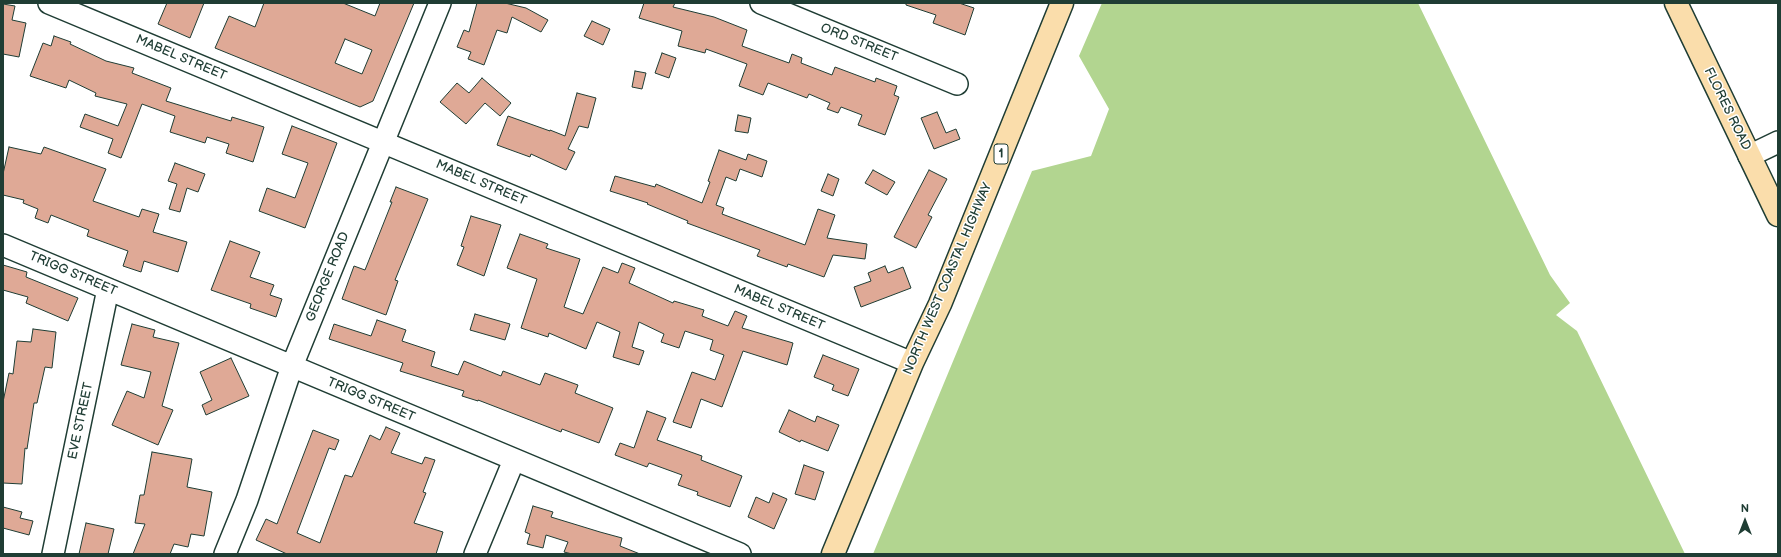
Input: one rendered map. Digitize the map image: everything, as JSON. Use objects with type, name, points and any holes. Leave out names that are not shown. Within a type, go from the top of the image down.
[{"type":"main road","name":"NORTH WEST COASTAL HIGHWAY","points":[[833,554],[912,363],[940,304],[1062,3]]},
{"type":"main road","name":"FLORES ROAD","points":[[1676,3],[1778,215]]},
{"type":"street","name":"MABEL STREET","points":[[49,3],[912,363]]},
{"type":"street","name":"GEORGE ROAD","points":[[225,554],[247,500],[292,366],[440,3]]},
{"type":"street","name":"ORD STREET","points":[[761,3],[957,84]]},
{"type":"street","points":[[1749,156],[1778,142]]},
{"type":"street","name":"TRIGG STREET","points":[[3,245],[740,554]]},
{"type":"street","name":"EVE STREET","points":[[53,554],[108,289]]},
{"type":"street","points":[[475,554],[514,460]]},
{"type":"green space","points":[[1102,3],[1418,3],[1550,275],[1570,303],[1556,315],[1577,331],[1685,554],[873,554],[1032,171],[1091,156],[1109,109],[1079,56]]},
{"type":"building","points":[[167,3],[204,3],[190,38],[158,24]]},
{"type":"building","points":[[264,3],[343,3],[375,16],[380,3],[414,3],[373,101],[360,107],[215,48],[229,16],[255,27]],"holes":[[[345,39],[372,50],[362,74],[335,63]]]},
{"type":"building","points":[[477,3],[505,3],[526,8],[548,20],[541,32],[512,17],[507,33],[497,30],[484,65],[468,59],[471,52],[457,47],[464,30],[469,32]]},
{"type":"building","points":[[644,3],[675,3],[673,7],[714,17],[747,30],[742,46],[789,63],[792,54],[802,58],[801,63],[832,75],[835,67],[875,82],[876,78],[897,86],[894,95],[899,97],[885,135],[858,125],[862,115],[841,107],[838,113],[827,109],[830,103],[809,94],[807,98],[768,83],[763,95],[739,86],[747,64],[706,49],[705,53],[678,46],[682,31],[639,18]]},
{"type":"building","points":[[906,3],[959,3],[974,8],[965,35],[933,23],[936,15],[906,5]]},
{"type":"building","points":[[3,4],[15,6],[12,20],[26,23],[19,57],[3,54]]},
{"type":"building","points":[[592,21],[610,29],[603,45],[584,36]]},
{"type":"building","points":[[54,36],[71,42],[70,44],[106,61],[134,68],[132,73],[171,88],[166,101],[231,121],[232,117],[264,127],[253,162],[226,153],[229,144],[207,137],[205,143],[170,132],[175,116],[142,104],[121,158],[108,153],[113,139],[80,127],[85,114],[118,126],[127,104],[95,96],[96,93],[69,80],[66,88],[30,76],[43,43],[51,46]]},
{"type":"building","points":[[662,53],[676,58],[669,78],[655,73]]},
{"type":"building","points":[[635,71],[646,73],[642,89],[632,87]]},
{"type":"building","points":[[482,78],[511,103],[500,116],[485,103],[466,124],[440,102],[457,83],[469,93]]},
{"type":"building","points":[[577,93],[596,98],[588,128],[579,126],[568,149],[575,152],[566,170],[531,154],[530,157],[497,145],[508,116],[565,136]]},
{"type":"building","points":[[937,112],[946,133],[956,129],[960,139],[934,149],[921,118]]},
{"type":"building","points":[[738,115],[751,118],[748,133],[735,131]]},
{"type":"building","points":[[292,126],[337,143],[305,228],[259,211],[267,188],[295,198],[308,163],[282,154]]},
{"type":"building","points":[[9,147],[41,154],[44,147],[106,169],[93,201],[139,217],[142,209],[159,214],[153,232],[187,242],[178,272],[144,261],[141,272],[123,266],[128,251],[87,236],[89,230],[51,215],[48,223],[35,218],[38,209],[23,203],[24,200],[3,195],[3,174]]},
{"type":"building","points":[[719,150],[746,160],[748,154],[767,161],[762,177],[740,169],[736,181],[726,177],[716,205],[724,208],[722,214],[805,245],[818,209],[835,215],[827,238],[867,244],[865,259],[833,255],[824,277],[788,264],[787,267],[757,256],[760,250],[687,223],[688,221],[647,204],[648,203],[610,191],[615,176],[655,187],[656,184],[702,203],[710,182],[708,181]]},
{"type":"building","points":[[175,163],[205,174],[198,192],[187,188],[180,212],[169,209],[177,184],[168,181]]},
{"type":"building","points":[[873,170],[895,182],[887,195],[865,183]]},
{"type":"building","points":[[929,170],[947,179],[928,215],[932,217],[916,248],[894,237]]},
{"type":"building","points":[[828,174],[839,179],[833,196],[821,191]]},
{"type":"building","points":[[396,187],[428,199],[395,280],[398,281],[386,315],[342,299],[354,266],[365,270],[392,202],[390,202]]},
{"type":"building","points":[[471,216],[501,225],[484,276],[457,265],[464,247],[461,246]]},
{"type":"building","points":[[520,234],[548,244],[546,248],[580,259],[564,307],[583,314],[603,267],[618,273],[622,263],[635,268],[629,283],[673,303],[674,301],[704,310],[702,316],[728,326],[735,311],[747,316],[742,328],[793,343],[787,365],[743,351],[722,407],[701,399],[691,428],[673,422],[692,372],[715,380],[724,355],[710,350],[713,340],[685,331],[679,348],[661,342],[664,334],[639,322],[632,347],[644,351],[639,365],[613,357],[620,332],[597,322],[586,349],[549,333],[548,337],[521,328],[537,279],[507,268]]},
{"type":"building","points":[[230,241],[260,252],[250,277],[274,285],[270,295],[282,299],[276,317],[250,308],[251,304],[211,290]]},
{"type":"building","points":[[3,265],[27,272],[26,277],[78,298],[68,321],[26,303],[28,297],[3,290]]},
{"type":"building","points":[[885,266],[888,273],[903,267],[911,288],[861,307],[854,287],[871,281],[868,273]]},
{"type":"building","points":[[475,314],[510,324],[505,340],[470,330]]},
{"type":"building","points":[[377,320],[406,330],[402,341],[435,352],[431,366],[458,375],[464,361],[501,376],[503,371],[540,385],[545,373],[578,385],[575,393],[613,408],[599,443],[562,429],[561,432],[478,400],[462,396],[464,391],[400,371],[403,363],[329,339],[334,324],[371,336]]},
{"type":"building","points":[[132,324],[155,330],[153,337],[179,343],[162,406],[173,410],[158,445],[112,425],[127,391],[144,398],[151,372],[121,365]]},
{"type":"building","points":[[33,329],[56,332],[52,368],[45,367],[37,403],[34,403],[27,449],[25,448],[22,484],[3,483],[3,402],[9,373],[13,374],[17,341],[31,342]]},
{"type":"building","points":[[823,355],[859,369],[848,396],[832,390],[834,385],[814,377]]},
{"type":"building","points":[[231,358],[249,396],[206,415],[202,405],[212,400],[200,372]]},
{"type":"building","points":[[789,410],[815,422],[817,416],[839,425],[828,451],[801,440],[800,442],[779,432]]},
{"type":"building","points":[[647,411],[666,418],[657,440],[702,456],[701,460],[742,476],[730,507],[697,495],[698,492],[678,485],[682,475],[649,463],[647,467],[615,455],[620,443],[634,448]]},
{"type":"building","points":[[386,427],[400,433],[391,453],[422,464],[425,457],[435,460],[423,492],[426,493],[414,523],[443,532],[436,554],[287,554],[256,540],[266,519],[277,524],[313,430],[339,440],[335,450],[329,448],[297,533],[320,543],[345,475],[352,477],[370,435],[380,440]]},
{"type":"building","points":[[152,452],[192,459],[187,487],[212,492],[204,536],[191,534],[188,547],[174,544],[170,554],[133,554],[145,524],[135,523],[140,495],[144,495]]},
{"type":"building","points":[[804,465],[824,472],[815,500],[795,494]]},
{"type":"building","points":[[773,493],[787,499],[774,529],[748,517],[756,497],[769,503]]},
{"type":"building","points":[[533,506],[553,512],[551,517],[622,538],[620,546],[640,554],[572,554],[564,552],[568,542],[546,535],[543,548],[527,544],[530,534],[525,532]]},
{"type":"building","points":[[3,507],[22,512],[20,518],[33,521],[29,535],[3,528]]},
{"type":"building","points":[[86,523],[114,529],[108,554],[79,554]]}]
